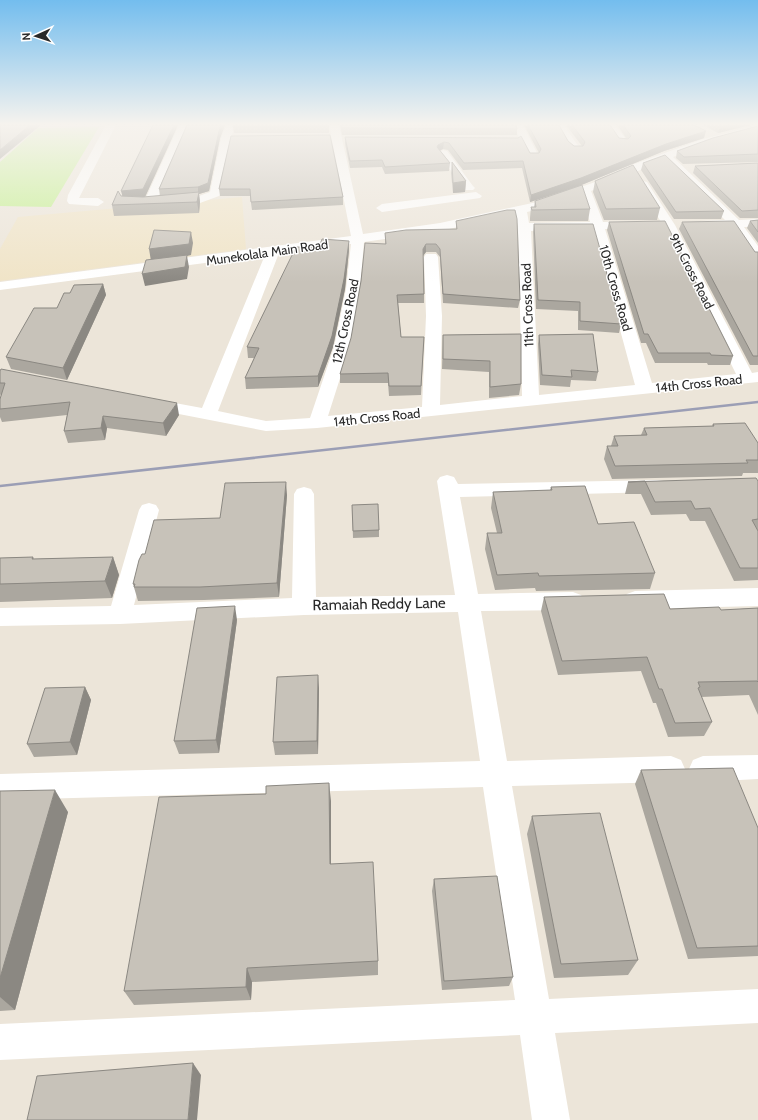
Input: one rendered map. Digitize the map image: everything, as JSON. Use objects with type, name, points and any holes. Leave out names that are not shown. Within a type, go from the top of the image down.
[{"type":"street","points":[[83,177],[74,194],[73,201],[98,202]]},
{"type":"street","points":[[150,202],[161,177]]},
{"type":"street","points":[[135,202],[200,199],[215,194],[219,177]]},
{"type":"street","name":"12th Cross Road","points":[[317,423],[342,347],[353,289],[358,240],[345,177]]},
{"type":"street","points":[[462,177],[476,196],[497,214]]},
{"type":"street","name":"Munekolala Main Road","points":[[0,286],[358,240],[440,227],[540,205],[585,189],[612,177]]},
{"type":"street","name":"9th Cross Road","points":[[639,177],[669,225],[752,377]]},
{"type":"street","points":[[689,177],[735,223],[758,256]]},
{"type":"street","name":"10th Cross Road","points":[[585,189],[598,226],[645,388]]},
{"type":"street","points":[[382,208],[476,196]]},
{"type":"street","name":"11th Cross Road","points":[[521,209],[524,227],[531,401]]},
{"type":"street","points":[[524,227],[758,223]]},
{"type":"street","points":[[208,414],[273,251]]},
{"type":"street","points":[[431,257],[434,316],[431,411]]},
{"type":"street","name":"14th Cross Road","points":[[131,399],[266,426],[317,423],[752,377]]},
{"type":"street","points":[[551,1120],[468,602],[447,486],[679,485]]},
{"type":"street","points":[[304,494],[304,606]]},
{"type":"street","points":[[120,615],[149,510]]},
{"type":"street","points":[[617,600],[758,597]]},
{"type":"street","name":"Ramaiah Reddy Lane","points":[[0,617],[120,615],[304,606],[594,600]]},
{"type":"street","points":[[0,788],[758,767]]},
{"type":"street","points":[[0,1042],[758,1006]]},
{"type":"shaded area","points":[[242,197],[246,249],[0,281],[0,249],[18,217]]},
{"type":"green space","points":[[0,177],[69,177],[51,207],[0,206]]},
{"type":"building","points":[[128,177],[149,177],[143,189],[121,191]]},
{"type":"building","points":[[164,177],[209,177],[208,183],[198,187],[159,189]]},
{"type":"building","points":[[222,177],[339,177],[343,197],[251,202],[250,189],[219,189]]},
{"type":"building","points":[[453,177],[463,177],[466,181],[453,183]]},
{"type":"building","points":[[527,177],[583,177],[581,178],[531,195]]},
{"type":"building","points":[[604,177],[641,177],[660,208],[606,209],[595,181]]},
{"type":"building","points":[[653,177],[688,177],[724,211],[676,212]]},
{"type":"building","points":[[707,177],[758,177],[758,210],[742,211]]},
{"type":"building","points":[[582,185],[590,209],[532,210],[531,207],[536,207],[535,201]]},
{"type":"building","points":[[118,191],[121,196],[143,197],[199,192],[197,202],[112,205]]},
{"type":"building","points":[[507,210],[515,210],[517,219],[520,300],[443,294],[440,249],[436,244],[426,244],[423,249],[424,294],[397,295],[401,337],[424,337],[421,386],[389,386],[388,373],[340,374],[351,338],[361,281],[365,243],[386,244],[385,233],[406,230],[457,229],[456,221]]},
{"type":"building","points":[[758,220],[758,232],[750,221]]},
{"type":"building","points":[[665,221],[733,356],[711,355],[710,353],[658,353],[648,334],[644,334],[609,222]]},
{"type":"building","points":[[734,221],[755,252],[758,252],[758,356],[753,356],[682,222]]},
{"type":"building","points":[[534,224],[593,224],[621,324],[580,321],[580,302],[538,300]]},
{"type":"building","points":[[154,230],[191,232],[189,244],[149,249]]},
{"type":"building","points":[[322,239],[349,241],[344,279],[332,336],[318,376],[245,378],[259,348],[247,347],[296,247],[319,247]]},
{"type":"building","points":[[187,255],[185,267],[142,274],[146,260]]},
{"type":"building","points":[[103,284],[63,368],[6,357],[34,308],[57,308],[64,293],[70,293],[74,285]]},
{"type":"building","points":[[521,334],[521,384],[490,387],[490,361],[443,359],[443,335]]},
{"type":"building","points":[[593,334],[598,372],[571,370],[572,377],[542,375],[539,335]]},
{"type":"building","points":[[1,369],[177,403],[163,423],[103,416],[101,428],[64,431],[70,402],[0,409],[0,399],[5,383],[0,383]]},
{"type":"building","points":[[745,423],[758,443],[758,460],[746,460],[748,463],[615,466],[607,446],[618,446],[614,436],[647,435],[644,428],[714,426],[713,424]]},
{"type":"building","points":[[756,478],[758,481],[758,519],[752,520],[758,531],[758,568],[740,568],[710,508],[695,509],[691,501],[655,502],[645,481]]},
{"type":"building","points":[[286,482],[277,583],[200,587],[134,587],[135,584],[133,584],[139,560],[142,554],[145,554],[154,520],[220,518],[225,483]]},
{"type":"building","points":[[585,486],[598,524],[634,522],[655,573],[539,576],[538,573],[497,575],[487,533],[502,533],[493,492],[552,490],[551,487]]},
{"type":"building","points":[[378,504],[379,530],[353,531],[352,505]]},
{"type":"building","points":[[33,557],[32,559],[113,557],[105,581],[0,584],[0,558]]},
{"type":"building","points":[[664,594],[670,609],[719,607],[721,610],[758,608],[758,682],[698,682],[700,687],[698,688],[712,722],[675,723],[662,689],[659,689],[647,657],[562,661],[544,597]]},
{"type":"building","points":[[235,606],[216,740],[174,741],[197,608]]},
{"type":"building","points":[[318,675],[317,741],[273,742],[277,677]]},
{"type":"building","points":[[85,687],[70,742],[27,744],[45,688]]},
{"type":"building","points":[[733,768],[758,828],[758,946],[697,948],[641,770]]},
{"type":"building","points":[[329,783],[330,864],[373,862],[378,961],[247,968],[246,987],[124,991],[159,797],[266,794],[266,786]]},
{"type":"building","points":[[55,790],[0,978],[0,791]]},
{"type":"building","points":[[600,813],[638,960],[561,964],[532,816]]},
{"type":"building","points":[[497,876],[513,977],[444,981],[434,879]]},
{"type":"building","points":[[193,1063],[188,1120],[27,1120],[37,1076]]},
{"type":"railway","points":[[0,486],[758,402]]}]
